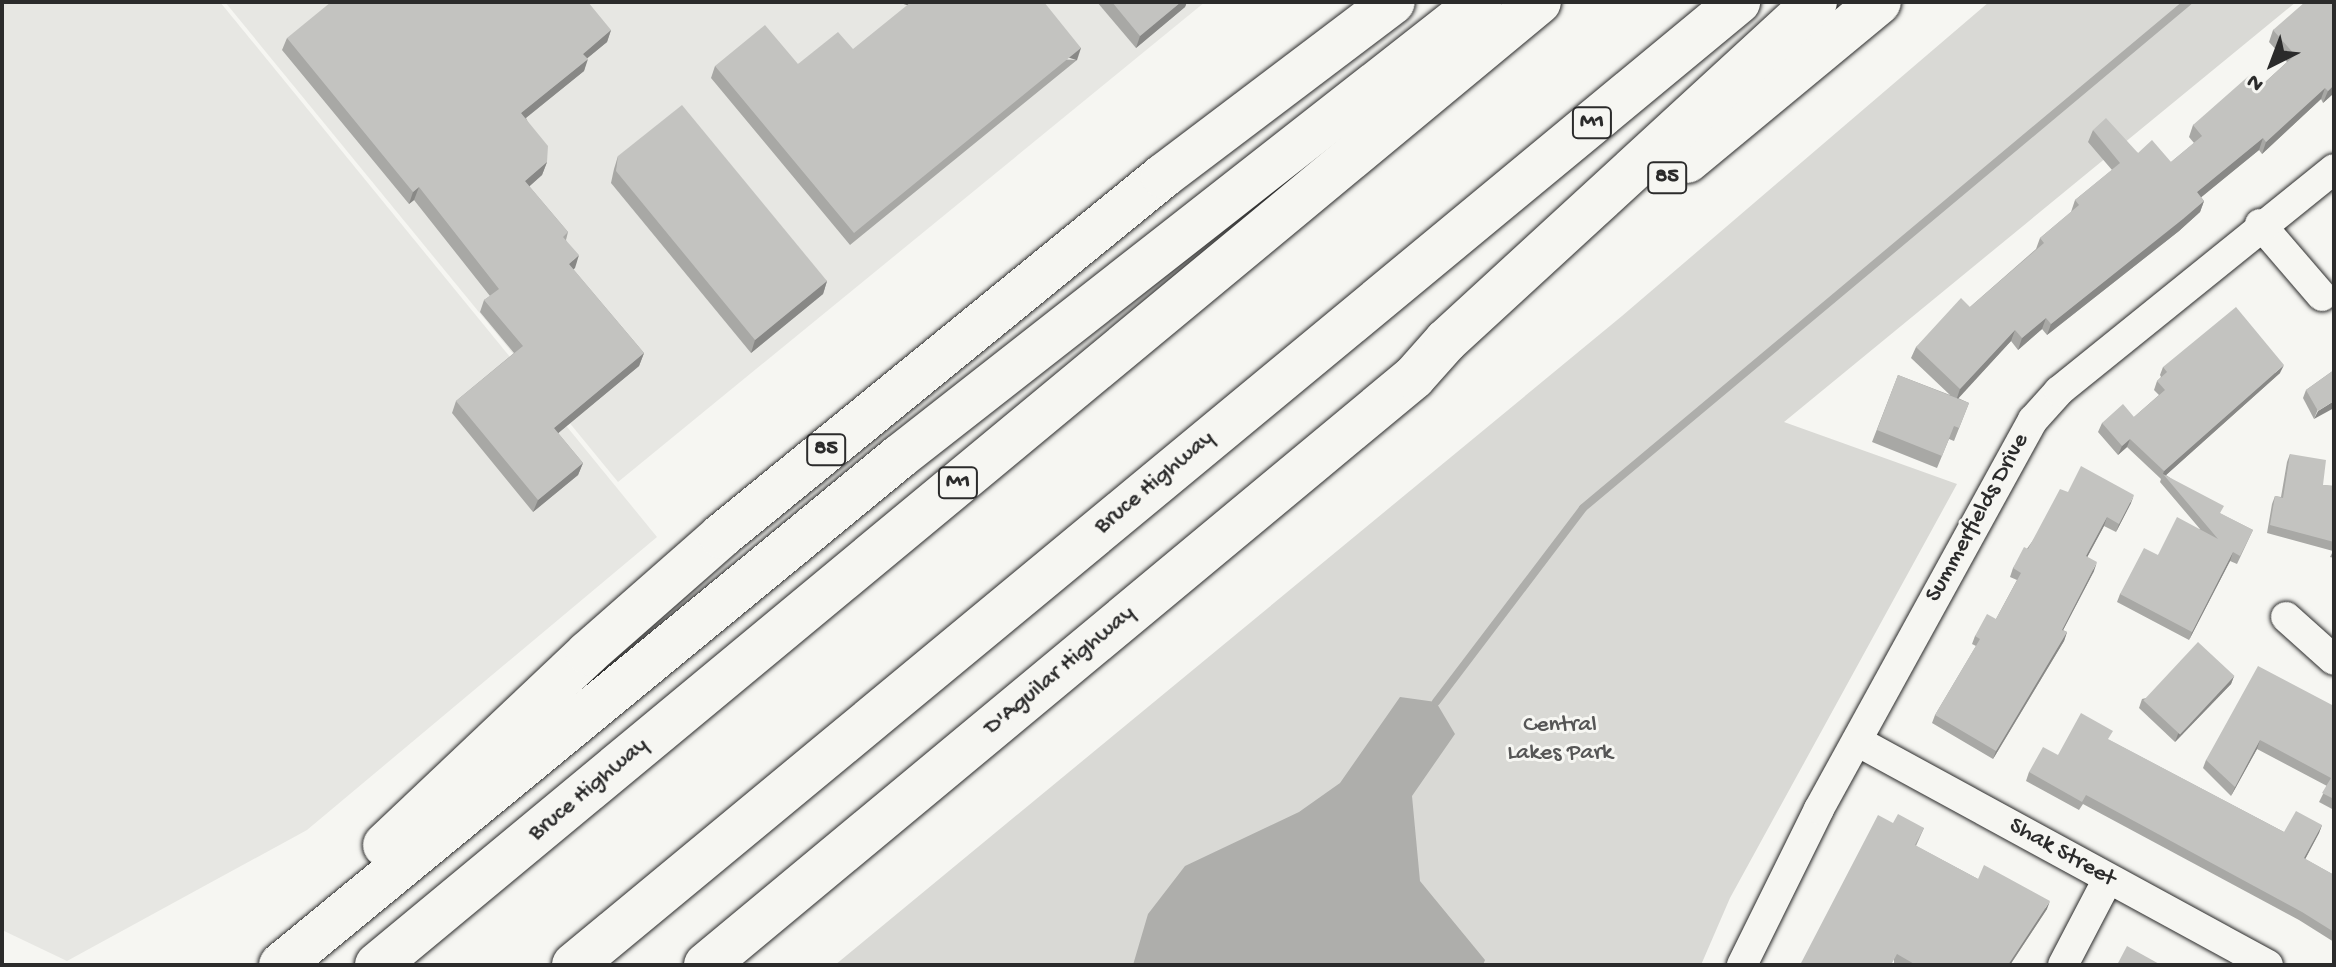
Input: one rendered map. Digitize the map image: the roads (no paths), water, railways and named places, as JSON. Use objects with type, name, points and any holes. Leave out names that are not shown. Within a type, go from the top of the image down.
[{"type":"highway","name":"85","points":[[293,956],[340,889],[588,653],[721,536],[1026,284],[1393,2]]},
{"type":"highway","points":[[293,956],[899,457],[1480,2]]},
{"type":"highway","name":"Bruce Highway","points":[[377,965],[1539,2]]},
{"type":"highway","name":"Bruce Highway","points":[[574,965],[1738,2]]},
{"type":"highway","points":[[1414,377],[1446,341],[1815,2]]},
{"type":"highway","name":"85","points":[[1414,377],[1456,354],[1879,2]]},
{"type":"highway","name":"D'Aguilar Highway","points":[[706,965],[1414,377]]},
{"type":"street","name":"Summerfields Drive","points":[[1742,965],[1857,741],[2033,420],[2059,391],[2260,224],[2334,169]]},
{"type":"street","points":[[2260,224],[2322,296]]},
{"type":"street","points":[[2286,617],[2334,660]]},
{"type":"street","name":"Shak Street","points":[[1857,741],[2268,965]]},
{"type":"street","points":[[2063,965],[2108,879]]},
{"type":"waterway","points":[[1436,702],[1583,508],[2188,2]]},
{"type":"park label","name":"Central Lakes Park","points":[[1560,740]]}]
